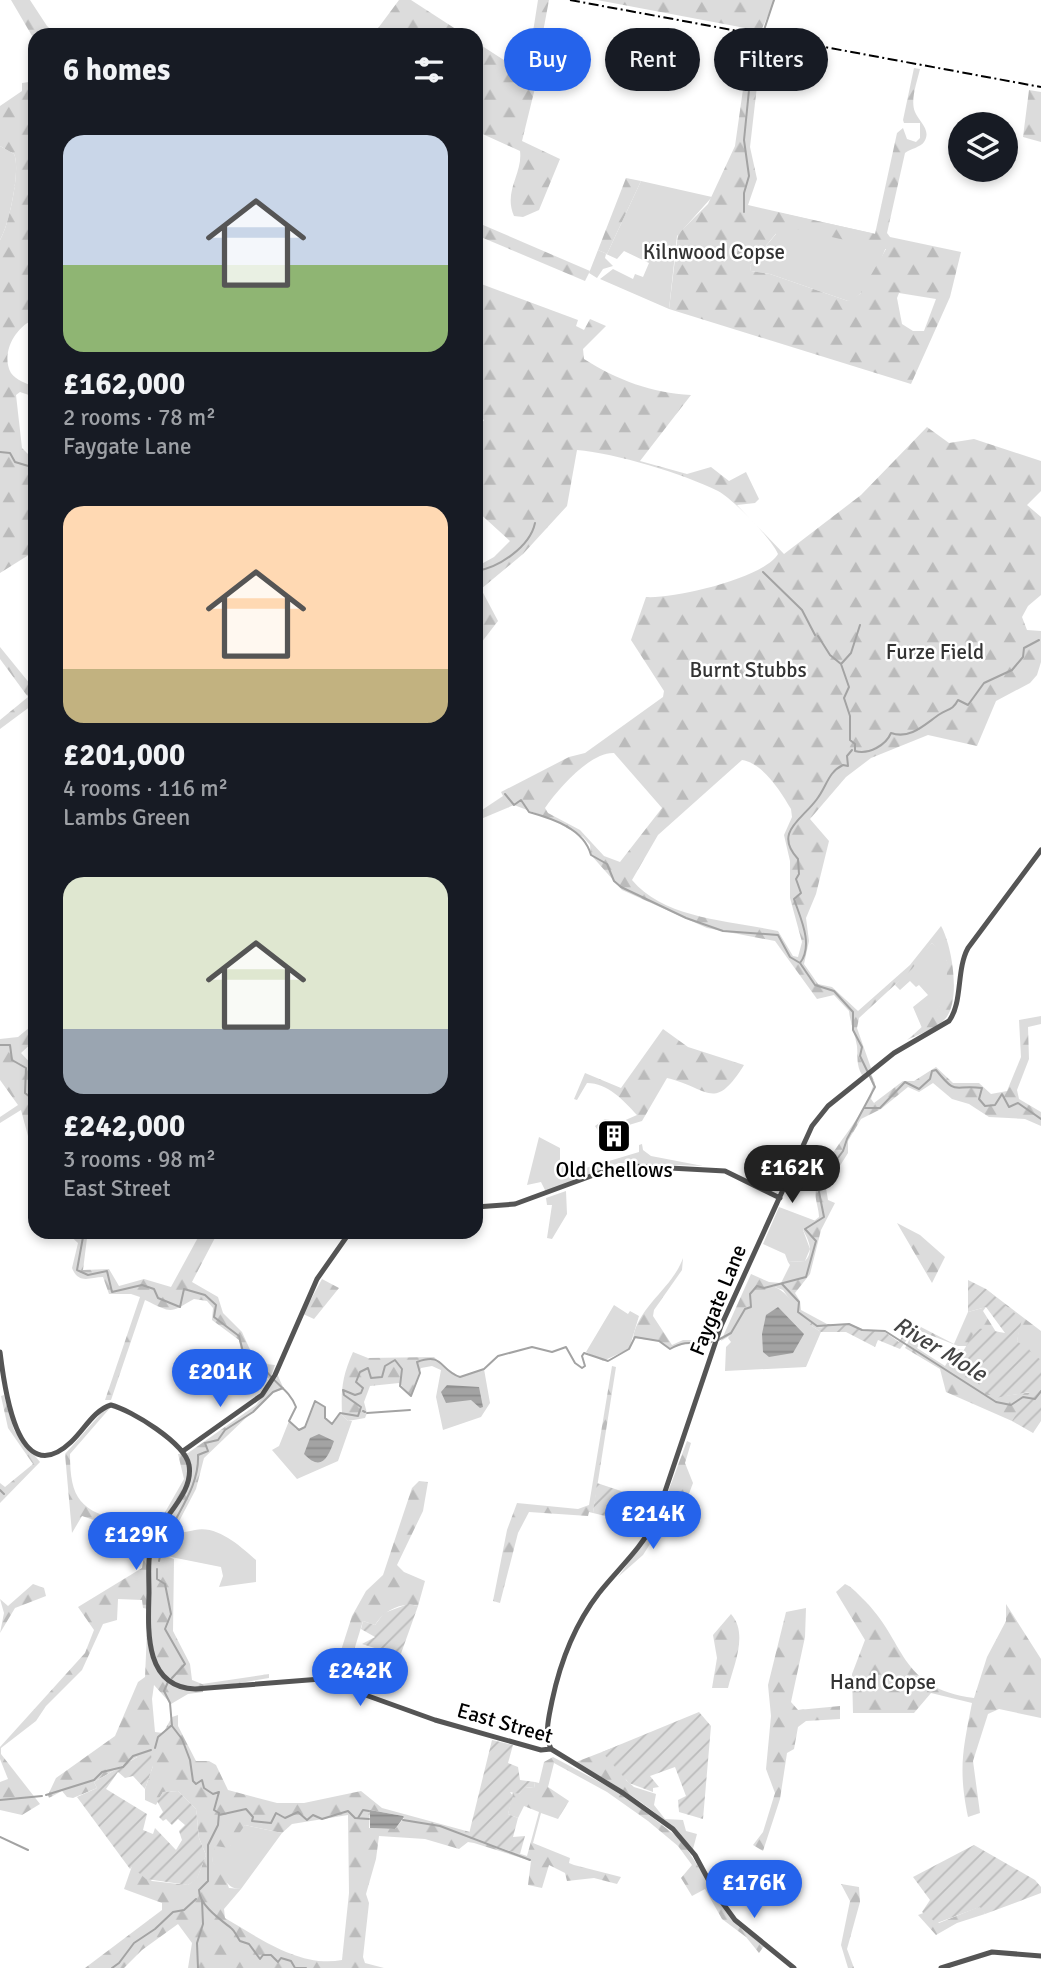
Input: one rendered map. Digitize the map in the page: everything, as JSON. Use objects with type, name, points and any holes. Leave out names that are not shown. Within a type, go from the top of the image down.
[{"type":"street","name":"Faygate Lane","points":[[551,1749],[548,1722],[567,1652],[594,1599],[638,1550],[653,1525],[716,1340],[815,1121],[901,1048],[949,1021],[954,1013],[960,964],[968,948],[1041,850]]},
{"type":"street","points":[[483,1206],[515,1204],[602,1172],[633,1166],[725,1171],[780,1198]]},
{"type":"street","points":[[0,1352],[14,1425],[32,1449],[46,1455],[66,1447],[101,1410],[111,1405],[144,1422],[183,1451],[254,1403],[273,1378],[317,1279],[345,1239]]},
{"type":"street","name":"East Street","points":[[183,1451],[189,1465],[188,1482],[154,1538],[150,1560],[148,1639],[157,1667],[169,1681],[182,1688],[195,1689],[321,1679],[435,1720],[541,1750],[551,1749],[623,1793],[673,1829],[695,1855],[712,1887],[735,1920],[794,1968]]},
{"type":"street","points":[[941,1968],[992,1952],[1041,1956]]},
{"type":"green space","points":[[11,0],[30,0],[49,28],[28,29]]},
{"type":"green space","points":[[399,0],[411,0],[454,28],[378,28]]},
{"type":"green space","points":[[538,0],[549,0],[544,28],[534,28]]},
{"type":"green space","points":[[597,0],[775,0],[762,28],[745,28]]},
{"type":"green space","points":[[483,47],[504,60],[504,91],[534,91],[522,141],[560,159],[539,210],[523,217],[514,216],[511,207],[512,190],[520,151],[483,134]]},
{"type":"green space","name":"Kilnwood Copse","points":[[914,68],[920,69],[913,102],[927,134],[924,142],[905,153],[887,233],[890,237],[961,252],[950,297],[911,384],[669,309],[678,234],[708,204],[735,146],[743,91],[756,91],[750,147],[757,179],[748,205],[875,234],[897,133],[903,128],[907,139],[916,142],[920,138],[920,123],[904,123],[903,120]],"holes":[[[787,227],[885,249],[860,294],[848,301],[770,274],[751,271],[750,265],[779,230]],[[899,293],[936,299],[924,331],[913,331],[902,324],[897,298]]]},
{"type":"green space","points":[[28,82],[28,323],[16,334],[7,357],[11,373],[28,384],[28,395],[20,392],[16,395],[22,448],[28,454],[28,555],[0,573],[0,240],[10,210],[16,161],[14,154],[0,146],[0,106],[22,91],[22,83]]},
{"type":"green space","points":[[1029,90],[1041,92],[1041,142],[1023,137]]},
{"type":"green space","points":[[0,146],[14,154],[16,171],[10,210],[0,240]]},
{"type":"green space","points":[[626,178],[641,181],[607,254],[598,250]]},
{"type":"green space","points":[[641,181],[712,197],[677,236],[669,309],[600,279],[613,269],[633,279],[635,274],[643,277],[649,263],[624,251],[617,259],[606,254],[605,258],[613,266],[603,269],[597,278],[589,273],[598,250],[607,254]]},
{"type":"green space","points":[[776,212],[890,237],[868,284],[855,298],[848,301],[770,274],[751,271],[750,265],[776,234]]},
{"type":"green space","points":[[483,225],[590,271],[585,281],[483,238]]},
{"type":"green space","points":[[483,285],[578,320],[576,326],[584,330],[590,319],[606,326],[583,349],[584,359],[635,384],[691,395],[640,461],[687,474],[711,467],[729,481],[746,472],[759,499],[755,503],[737,505],[749,517],[718,491],[687,478],[649,465],[577,450],[567,506],[523,554],[483,587],[483,563],[494,557],[510,541],[483,516]]},
{"type":"green space","points":[[927,427],[949,443],[974,439],[1041,461],[1041,491],[1027,505],[1041,517],[1041,595],[1028,606],[1022,617],[1027,630],[1041,631],[1041,662],[1037,675],[1030,683],[996,701],[977,746],[928,735],[871,758],[846,777],[810,819],[829,841],[816,894],[806,918],[809,941],[804,964],[818,984],[832,987],[858,1011],[910,965],[941,926],[949,946],[954,986],[951,1009],[946,1018],[938,1025],[907,1040],[934,1015],[946,987],[947,961],[932,943],[912,969],[859,1018],[857,1028],[871,1068],[862,1075],[849,1011],[834,995],[817,999],[775,941],[707,928],[622,890],[591,855],[590,845],[583,837],[551,819],[514,805],[483,818],[483,809],[503,796],[501,792],[569,757],[585,753],[663,697],[664,691],[631,640],[646,597],[696,591],[737,579],[769,563],[778,554],[753,522],[784,554],[861,495]],"holes":[[[614,753],[662,808],[620,862],[604,856],[580,830],[548,813],[545,808],[566,782],[585,765],[595,758]],[[742,760],[764,772],[791,809],[792,817],[784,835],[790,861],[790,898],[802,942],[798,957],[793,956],[778,931],[680,911],[646,893],[632,880],[658,835]]]},
{"type":"green space","points":[[483,593],[498,621],[483,640]]},
{"type":"green space","points":[[0,647],[28,681],[28,697],[0,659]]},
{"type":"green space","points":[[28,697],[28,708],[0,729],[0,720]]},
{"type":"green space","points":[[932,943],[946,958],[949,979],[940,1007],[922,1028],[913,1007],[928,995],[919,985],[916,987],[910,981],[900,990],[895,985]]},
{"type":"green space","points":[[1041,1016],[1041,1024],[1028,1027],[1029,1059],[1017,1090],[1019,1099],[1041,1112],[1041,1126],[1025,1119],[989,1117],[969,1104],[952,1099],[933,1083],[919,1092],[908,1087],[881,1109],[861,1119],[848,1141],[848,1153],[826,1188],[828,1200],[835,1203],[821,1230],[810,1274],[795,1293],[801,1310],[827,1324],[820,1328],[798,1311],[783,1290],[772,1286],[731,1335],[721,1341],[751,1274],[769,1282],[781,1283],[790,1265],[788,1262],[805,1261],[808,1257],[810,1246],[803,1230],[819,1217],[816,1193],[821,1176],[867,1100],[873,1086],[869,1076],[871,1074],[875,1083],[871,1099],[874,1103],[903,1081],[914,1081],[936,1067],[953,1083],[979,1083],[991,1094],[1007,1091],[1021,1057],[1019,1020]]},
{"type":"green space","points":[[28,1029],[28,1046],[21,1053],[28,1060],[28,1136],[21,1110],[0,1123],[0,1117],[18,1105],[0,1080],[0,1039],[18,1037]]},
{"type":"green space","points":[[663,1029],[688,1047],[744,1065],[734,1080],[718,1093],[702,1091],[667,1078],[642,1121],[619,1128],[608,1126],[599,1132],[595,1126],[605,1119],[621,1122],[637,1115],[615,1093],[595,1084],[587,1083],[577,1100],[574,1099],[585,1073],[621,1088]]},
{"type":"green space","points":[[539,1137],[560,1148],[560,1161],[565,1169],[575,1163],[579,1170],[639,1152],[639,1145],[642,1144],[643,1150],[651,1156],[703,1166],[619,1163],[546,1192],[541,1182],[527,1185]]},
{"type":"green space","points":[[566,1191],[567,1214],[552,1239],[547,1238],[552,1205],[547,1205],[546,1198]]},
{"type":"green space","points":[[779,1207],[816,1221],[803,1230],[810,1249],[805,1261],[788,1262],[785,1254],[763,1244]]},
{"type":"green space","points":[[897,1223],[920,1235],[945,1257],[932,1283]]},
{"type":"green space","points":[[74,1239],[87,1239],[83,1270],[109,1269],[119,1286],[144,1279],[171,1287],[197,1239],[214,1239],[192,1282],[218,1297],[223,1313],[242,1332],[256,1363],[275,1365],[270,1379],[244,1366],[239,1340],[212,1320],[213,1308],[207,1301],[194,1299],[180,1307],[167,1310],[145,1300],[111,1400],[105,1400],[140,1297],[131,1294],[109,1294],[103,1277],[78,1277],[72,1268],[78,1243]]},
{"type":"green space","points":[[683,1258],[682,1270],[654,1310],[653,1316],[672,1345],[683,1340],[712,1340],[710,1346],[685,1343],[670,1349],[659,1341],[633,1338],[642,1316],[671,1279]]},
{"type":"green space","points":[[322,1279],[339,1288],[314,1319],[303,1314]]},
{"type":"green space","points":[[968,1280],[986,1289],[1022,1319],[1017,1341],[1041,1360],[1041,1421],[1033,1433],[1012,1421],[1030,1392],[995,1398],[956,1363],[977,1328],[1005,1333],[986,1307],[968,1312]]},
{"type":"green space","points":[[770,1286],[787,1295],[811,1322],[810,1325],[821,1332],[806,1367],[725,1371],[726,1347],[731,1342],[728,1338]]},
{"type":"green space","points":[[986,1289],[1041,1331],[1041,1368],[1017,1341],[1020,1323]]},
{"type":"green space","points":[[614,1305],[628,1314],[630,1311],[639,1316],[629,1349],[603,1361],[586,1352]]},
{"type":"green space","points":[[986,1307],[983,1311],[996,1332],[973,1346],[958,1346],[920,1331],[923,1338],[917,1348],[945,1366],[956,1349],[964,1350],[956,1363],[973,1373],[996,1397],[1034,1392],[1012,1421],[946,1392],[940,1369],[905,1348],[917,1325],[954,1344],[968,1312]]},
{"type":"green space","points":[[811,1322],[820,1328],[828,1324],[849,1324],[867,1331],[882,1330],[899,1342],[906,1330],[912,1333],[900,1349],[878,1340],[875,1347],[846,1332],[821,1332],[810,1325]]},
{"type":"green space","points":[[353,1352],[368,1358],[434,1357],[446,1368],[443,1371],[432,1366],[421,1368],[411,1396],[399,1383],[370,1386],[364,1402],[367,1413],[365,1418],[348,1421],[342,1415],[342,1390]]},
{"type":"green space","points":[[612,1366],[616,1367],[593,1513],[589,1512],[588,1516],[529,1512],[518,1533],[500,1603],[493,1601],[507,1530],[517,1503],[578,1509],[589,1505]]},
{"type":"green space","points":[[446,1368],[460,1377],[484,1369],[490,1403],[481,1417],[443,1430],[436,1397],[441,1370]]},
{"type":"green space","points":[[278,1376],[283,1387],[281,1390],[273,1392],[204,1458],[196,1489],[164,1550],[166,1556],[174,1559],[173,1631],[190,1664],[192,1680],[202,1684],[269,1674],[269,1678],[203,1689],[203,1692],[188,1694],[171,1704],[154,1685],[152,1699],[155,1732],[163,1733],[172,1717],[178,1715],[178,1726],[196,1761],[209,1761],[216,1765],[228,1790],[277,1803],[304,1803],[361,1791],[382,1808],[470,1832],[469,1838],[527,1856],[539,1812],[524,1806],[518,1818],[508,1814],[513,1792],[519,1794],[525,1787],[534,1788],[535,1782],[539,1783],[544,1762],[553,1757],[622,1794],[680,1839],[738,1926],[764,1946],[759,1953],[746,1937],[722,1919],[705,1889],[692,1896],[681,1878],[692,1865],[678,1846],[607,1792],[554,1763],[548,1787],[569,1801],[558,1819],[541,1813],[533,1843],[570,1858],[569,1863],[574,1865],[621,1877],[617,1884],[594,1878],[567,1881],[565,1873],[549,1865],[542,1888],[528,1885],[531,1861],[468,1842],[459,1849],[425,1839],[379,1836],[376,1859],[366,1894],[369,1903],[363,1957],[365,1963],[384,1968],[188,1968],[192,1943],[178,1924],[142,1950],[124,1968],[85,1968],[162,1910],[162,1903],[124,1889],[132,1866],[152,1881],[188,1885],[197,1878],[206,1855],[199,1838],[196,1809],[178,1791],[163,1792],[156,1805],[145,1800],[145,1789],[153,1766],[137,1757],[94,1782],[97,1788],[73,1798],[67,1797],[62,1791],[49,1798],[48,1795],[56,1778],[115,1736],[138,1682],[145,1677],[148,1609],[143,1608],[142,1600],[118,1599],[117,1620],[103,1624],[82,1670],[46,1706],[36,1721],[1,1748],[1,1754],[40,1804],[22,1815],[0,1810],[0,1782],[8,1779],[0,1759],[0,1747],[85,1653],[94,1630],[78,1607],[142,1568],[147,1538],[82,1516],[72,1533],[65,1454],[104,1410],[110,1408],[70,1454],[72,1482],[81,1501],[97,1513],[156,1528],[184,1479],[178,1454],[188,1453],[256,1405]],"holes":[[[370,1810],[403,1816],[404,1818],[395,1829],[369,1828]],[[348,1815],[349,1893],[342,1960],[311,1960],[296,1956],[225,1918],[224,1909],[241,1889],[229,1888],[222,1870],[212,1862],[215,1846],[229,1848],[245,1825],[282,1833],[292,1824]]]},
{"type":"green space","points":[[4,1395],[14,1430],[40,1462],[0,1503],[0,1483],[5,1487],[33,1464],[8,1428],[1,1396]]},
{"type":"green space","points":[[315,1401],[325,1407],[325,1418],[331,1424],[340,1413],[348,1421],[352,1421],[338,1461],[297,1479],[272,1450],[279,1446],[289,1421],[296,1429],[304,1428]]},
{"type":"green space","points":[[687,1441],[691,1443],[685,1463],[693,1483],[677,1526],[664,1522],[643,1555],[618,1577],[655,1527]]},
{"type":"green space","points":[[419,1481],[428,1482],[423,1511],[397,1565],[404,1572],[425,1581],[418,1606],[393,1608],[375,1625],[363,1621],[344,1683],[327,1676],[336,1666],[352,1616],[366,1591],[383,1575],[412,1488]]},
{"type":"green space","points":[[597,1483],[657,1503],[650,1525],[643,1521],[646,1510],[634,1506],[632,1521],[642,1525],[593,1513]]},
{"type":"green space","points":[[204,1529],[229,1538],[256,1560],[256,1582],[219,1587],[223,1576],[221,1567],[166,1556],[164,1550],[174,1530],[185,1532]]},
{"type":"green space","points":[[33,1584],[44,1588],[46,1596],[15,1608],[0,1633],[4,1613],[0,1599],[8,1606]]},
{"type":"green space","name":"Hand Copse","points":[[845,1584],[877,1614],[917,1673],[930,1684],[949,1693],[974,1698],[987,1657],[1006,1621],[1006,1604],[1041,1659],[1041,1718],[999,1709],[988,1714],[973,1761],[980,1813],[968,1817],[962,1772],[972,1703],[931,1693],[914,1713],[853,1713],[852,1674],[865,1640],[836,1592]]},
{"type":"green space","points":[[408,1604],[418,1606],[388,1690],[381,1688],[383,1679],[375,1676],[384,1651],[362,1644],[375,1637],[361,1629],[363,1621],[375,1625],[384,1613]]},
{"type":"green space","points":[[806,1608],[805,1637],[791,1702],[798,1710],[840,1706],[840,1719],[806,1721],[798,1727],[794,1749],[787,1753],[780,1799],[763,1851],[753,1845],[763,1832],[775,1793],[766,1769],[771,1716],[768,1685],[786,1612]]},
{"type":"green space","points":[[731,1614],[739,1631],[736,1661],[728,1688],[712,1688],[717,1658],[713,1635]]},
{"type":"green space","points":[[699,1712],[711,1726],[703,1819],[679,1812],[678,1800],[686,1796],[675,1767],[650,1776],[659,1787],[653,1788],[653,1792],[629,1783],[602,1752]]},
{"type":"green space","points":[[492,1740],[513,1745],[508,1763],[518,1767],[520,1780],[535,1782],[534,1788],[526,1787],[519,1794],[510,1792],[513,1796],[508,1814],[518,1818],[513,1837],[525,1836],[520,1854],[468,1838]]},
{"type":"green space","points":[[620,1745],[626,1780],[634,1787],[656,1794],[654,1805],[665,1819],[683,1820],[686,1831],[697,1834],[693,1849],[653,1811],[576,1762]]},
{"type":"green space","points":[[141,1755],[151,1755],[153,1766],[145,1789],[133,1776],[125,1778],[118,1772],[106,1789],[147,1814],[143,1830],[153,1834],[155,1828],[176,1850],[182,1840],[179,1831],[185,1825],[178,1819],[172,1825],[166,1819],[163,1821],[159,1817],[163,1812],[157,1801],[163,1792],[178,1791],[196,1809],[199,1838],[206,1855],[197,1879],[188,1885],[146,1879],[132,1867],[130,1869],[77,1797],[97,1788],[94,1782]]},
{"type":"green space","points":[[245,1825],[282,1833],[241,1889],[230,1886],[212,1863],[213,1848],[217,1844],[230,1846],[238,1831]]},
{"type":"green space","points":[[974,1845],[1035,1880],[1041,1887],[1041,1893],[985,1914],[980,1907],[937,1923],[922,1912],[930,1900],[913,1877]]},
{"type":"green space","points":[[841,1884],[859,1887],[860,1902],[847,1949],[854,1968],[848,1968],[841,1945],[850,1901]]},
{"type":"green space","points":[[981,1906],[985,1914],[957,1923],[936,1935],[918,1915],[926,1912],[939,1923]]},
{"type":"shaded area","points":[[778,1307],[804,1334],[793,1353],[769,1357],[763,1352],[762,1334],[766,1315]]},
{"type":"shaded area","points":[[447,1385],[479,1387],[483,1407],[480,1408],[471,1400],[446,1403],[441,1392]]},
{"type":"shaded area","points":[[319,1434],[334,1441],[323,1461],[315,1462],[304,1454],[310,1438]]},
{"type":"shaded area","points":[[370,1810],[404,1817],[395,1829],[370,1828]]},
{"type":"waterway","points":[[765,28],[774,0]]},
{"type":"waterway","points":[[744,212],[744,193],[749,176],[744,140],[749,91]]},
{"type":"waterway","points":[[0,452],[10,453],[15,462],[28,466]]},
{"type":"waterway","points":[[483,569],[503,561],[520,548],[535,523]]},
{"type":"waterway","points":[[763,572],[802,610],[815,635]]},
{"type":"waterway","points":[[842,663],[851,653],[860,625]]},
{"type":"waterway","points":[[818,636],[830,655],[841,664],[849,687],[844,698],[850,716],[850,740],[855,744],[855,751],[860,752],[876,748],[891,733],[898,735],[918,730],[952,708],[958,700],[968,705],[984,683],[1012,670],[1023,657],[1024,648],[1039,640]]},
{"type":"waterway","points":[[800,963],[804,956],[806,940],[794,899],[801,893],[796,879],[799,874],[798,859],[791,850],[789,834],[817,799],[834,771],[843,765],[848,766],[847,756],[852,750]]},
{"type":"waterway","points":[[505,794],[514,805],[521,800],[529,812],[558,822],[575,832],[582,838],[591,855],[607,864],[614,881],[621,887],[686,918],[723,931],[778,935],[790,957],[800,963],[815,985],[834,991],[853,1012],[853,1030],[862,1047],[860,1056],[875,1087],[843,1151],[823,1178],[819,1192],[824,1217],[805,1229],[816,1241],[806,1277],[764,1288],[757,1286],[750,1294],[751,1307],[745,1309],[731,1333],[718,1340]]},
{"type":"waterway","name":"River Mole","points":[[0,1045],[10,1045],[12,1060],[26,1068],[25,1093],[28,1095]]},
{"type":"waterway","points":[[865,1108],[880,1108],[905,1082],[919,1089],[930,1079],[932,1071],[936,1070],[952,1087],[982,1088],[979,1099],[985,1106],[995,1105],[1002,1094],[1009,1107],[1018,1103],[1041,1119]]},
{"type":"waterway","name":"River Mole","points":[[83,1239],[77,1270],[88,1275],[107,1271],[112,1292],[142,1285],[154,1289],[158,1298],[180,1307],[184,1289],[205,1295],[216,1305],[214,1317],[239,1336],[246,1364],[255,1371],[267,1372],[290,1397],[296,1407],[289,1421],[299,1430],[305,1427],[315,1401],[325,1407],[325,1418],[332,1424],[340,1413],[358,1416],[361,1407],[344,1395],[343,1390],[355,1395],[361,1393],[363,1388],[356,1382],[360,1372],[368,1368],[371,1378],[382,1377],[385,1366],[395,1360],[402,1369],[400,1386],[411,1396],[420,1373],[417,1362],[426,1359],[437,1361],[460,1377],[484,1369],[498,1356],[532,1347],[552,1352],[566,1347],[575,1363],[582,1368],[585,1366],[582,1356],[584,1353],[608,1361],[629,1349],[635,1337],[659,1341],[670,1349],[684,1343],[703,1344],[713,1341]]},
{"type":"waterway","name":"River Mole","points":[[782,1284],[799,1302],[798,1312],[817,1326],[849,1324],[862,1330],[885,1331],[996,1402],[1011,1405],[1023,1397],[1035,1399],[1041,1391]]},
{"type":"waterway","points":[[159,1561],[168,1534],[194,1482],[198,1455],[208,1451],[205,1443],[218,1440],[225,1430],[253,1412],[273,1392],[283,1388]]},
{"type":"waterway","points":[[367,1413],[410,1410]]},
{"type":"waterway","points":[[0,1490],[4,1494]]},
{"type":"waterway","points":[[157,1569],[157,1579],[165,1584],[171,1614],[165,1629],[185,1664],[172,1678]]},
{"type":"waterway","points":[[168,1682],[164,1691],[170,1703],[172,1726],[182,1739],[190,1760],[193,1781],[196,1784],[202,1780],[204,1788],[213,1794],[219,1792],[214,1810],[219,1813],[218,1825],[208,1845],[208,1881],[199,1890],[200,1896],[211,1912],[232,1929],[240,1941],[249,1944],[260,1959],[263,1955],[271,1955],[278,1962],[281,1958],[291,1961],[295,1968],[306,1968]]},
{"type":"waterway","points":[[155,1748],[158,1737],[172,1725]]},
{"type":"waterway","points":[[46,1795],[94,1780],[102,1772],[123,1767],[133,1756],[151,1750]]},
{"type":"waterway","points":[[0,1800],[42,1796]]},
{"type":"waterway","points":[[219,1815],[246,1809],[253,1817],[252,1821],[271,1823],[276,1813],[285,1818],[298,1812],[307,1820],[313,1815],[322,1819],[348,1811],[355,1818],[369,1819]]},
{"type":"waterway","points":[[358,1818],[363,1810],[369,1811]]},
{"type":"waterway","points":[[403,1820],[440,1826],[530,1860]]},
{"type":"waterway","points":[[0,1837],[28,1850]]},
{"type":"waterway","points":[[112,1968],[134,1943],[155,1929],[173,1912],[184,1910],[196,1899]]},
{"type":"waterway","points":[[198,1968],[197,1943],[203,1924],[202,1900]]},
{"type":"railway","points":[[570,0],[1041,87]]},
{"type":"place","name":"Old Chellows","points":[[614,1136]]},
{"type":"park label","name":"Furze Field","points":[[935,652]]},
{"type":"park label","name":"Burnt Stubbs","points":[[748,670]]}]
